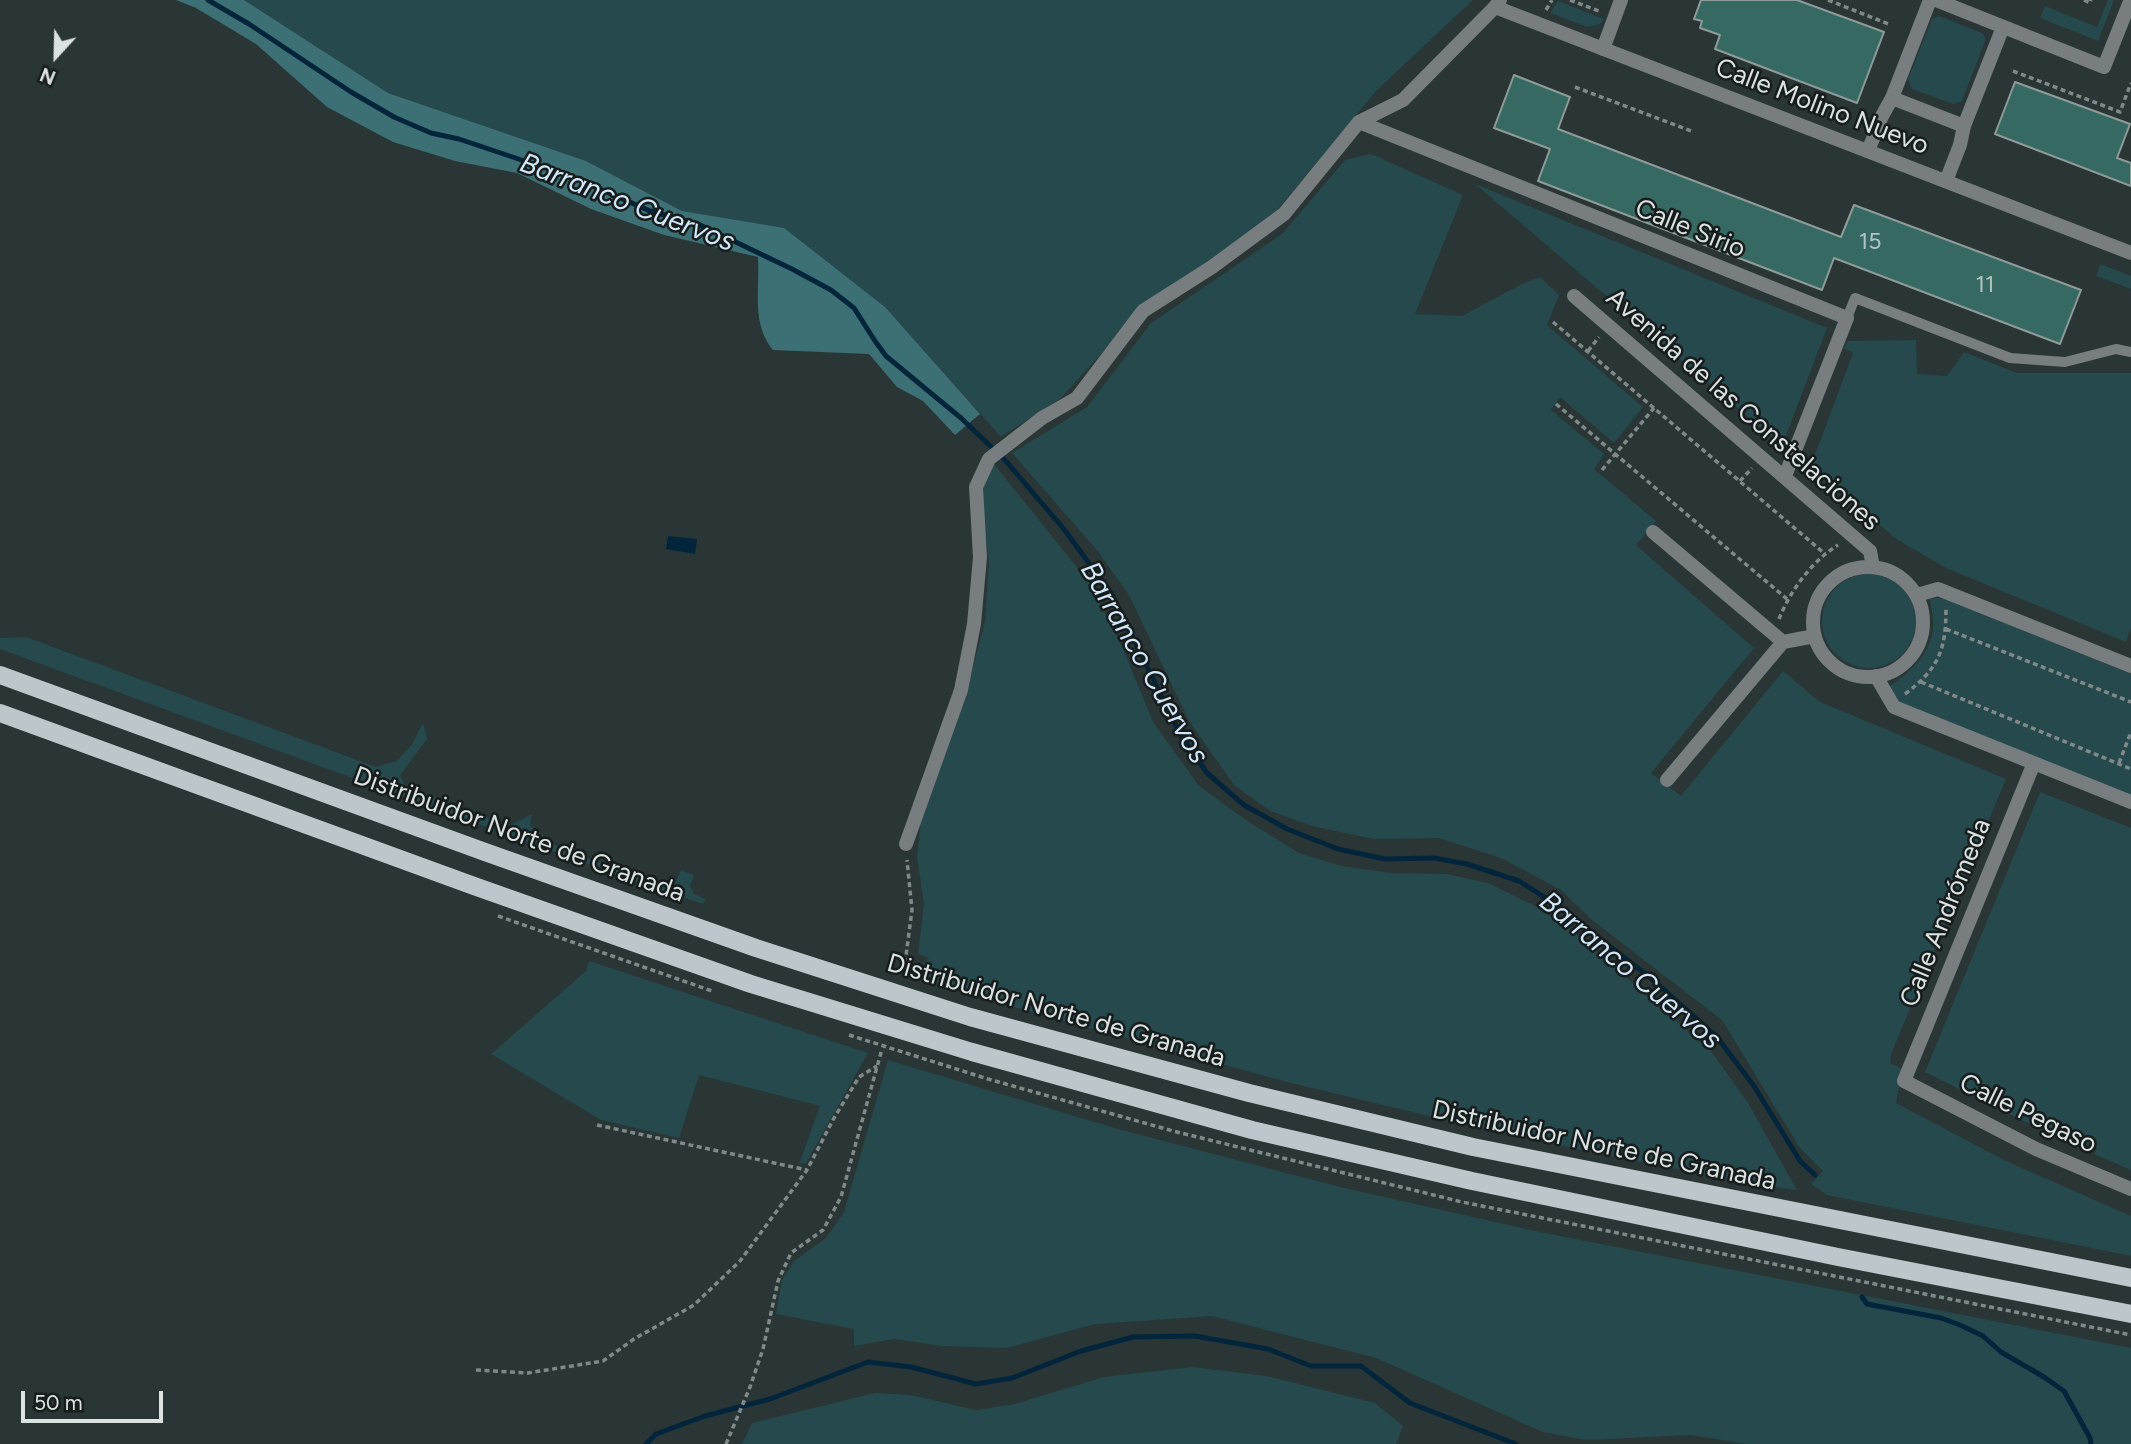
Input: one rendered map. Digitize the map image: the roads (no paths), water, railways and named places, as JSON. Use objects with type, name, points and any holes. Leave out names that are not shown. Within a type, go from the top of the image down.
[{"type":"main road","name":"Distribuidor Norte de Granada","points":[[0,675],[743,944],[970,1017],[1249,1093],[1473,1147],[2131,1278]]},
{"type":"main road","points":[[0,713],[738,979],[986,1056],[1252,1130],[1472,1181],[2131,1314]]},
{"type":"street","points":[[1603,49],[1621,0]]},
{"type":"street","points":[[1868,151],[1930,0]]},
{"type":"street","points":[[1936,0],[2104,67],[2129,4]]},
{"type":"street","points":[[906,844],[961,690],[974,624],[979,557],[976,487],[989,459],[1042,418],[1077,398],[1143,311],[1212,267],[1284,214],[1359,122],[1403,100],[1497,3]]},
{"type":"street","name":"Calle Molino Nuevo","points":[[1497,3],[1603,49],[2131,253]]},
{"type":"street","points":[[1945,181],[2003,27]]},
{"type":"street","points":[[1892,98],[1964,126]]},
{"type":"street","name":"Calle Sirio","points":[[1359,122],[1847,318]]},
{"type":"street","name":"Avenida de las Constelaciones","points":[[1574,296],[1870,551],[1874,566]]},
{"type":"street","points":[[1784,476],[1847,318]]},
{"type":"street","points":[[1653,532],[1783,642]]},
{"type":"street","points":[[1874,566],[1891,571],[1906,581],[1917,595],[1923,611],[1923,629],[1918,646],[1908,661],[1893,671],[1877,676],[1860,676],[1845,672],[1832,663],[1822,651],[1815,636],[1813,619],[1817,601],[1826,586],[1839,575],[1856,568],[1874,566]]},
{"type":"street","points":[[1917,595],[1938,589],[2131,666]]},
{"type":"street","points":[[1667,780],[1783,642],[1815,636]]},
{"type":"street","points":[[1877,676],[1894,707],[2131,802]]},
{"type":"street","name":"Calle Andrómeda","points":[[1904,1082],[2034,763]]},
{"type":"street","name":"Calle Pegaso","points":[[1904,1082],[2036,1149],[2131,1189]]},
{"type":"lane","points":[[1847,318],[1855,298],[2010,358],[2065,362],[2116,349],[2131,352]]},
{"type":"waterway","name":"Barranco Cuervos","points":[[208,0],[394,117],[431,133],[459,139],[575,178],[650,211],[698,224],[831,290],[854,308],[886,356],[961,418],[1005,460],[1063,528],[1111,593],[1181,736],[1207,773],[1244,805],[1287,829],[1338,849],[1385,859],[1434,858],[1467,864],[1519,881],[1552,902],[1652,979],[1717,1037],[1754,1086],[1800,1161],[1815,1175]]},
{"type":"waterway","name":"Barranco Cuervos","points":[[1862,1297],[1867,1304],[1941,1318],[1983,1336],[2001,1352],[2064,1391],[2091,1444]]},
{"type":"waterway","points":[[646,1444],[656,1434],[705,1416],[770,1399],[868,1362],[911,1367],[976,1384],[1012,1378],[1081,1351],[1133,1337],[1195,1336],[1268,1349],[1311,1366],[1361,1366],[1410,1403],[1516,1444]]}]
